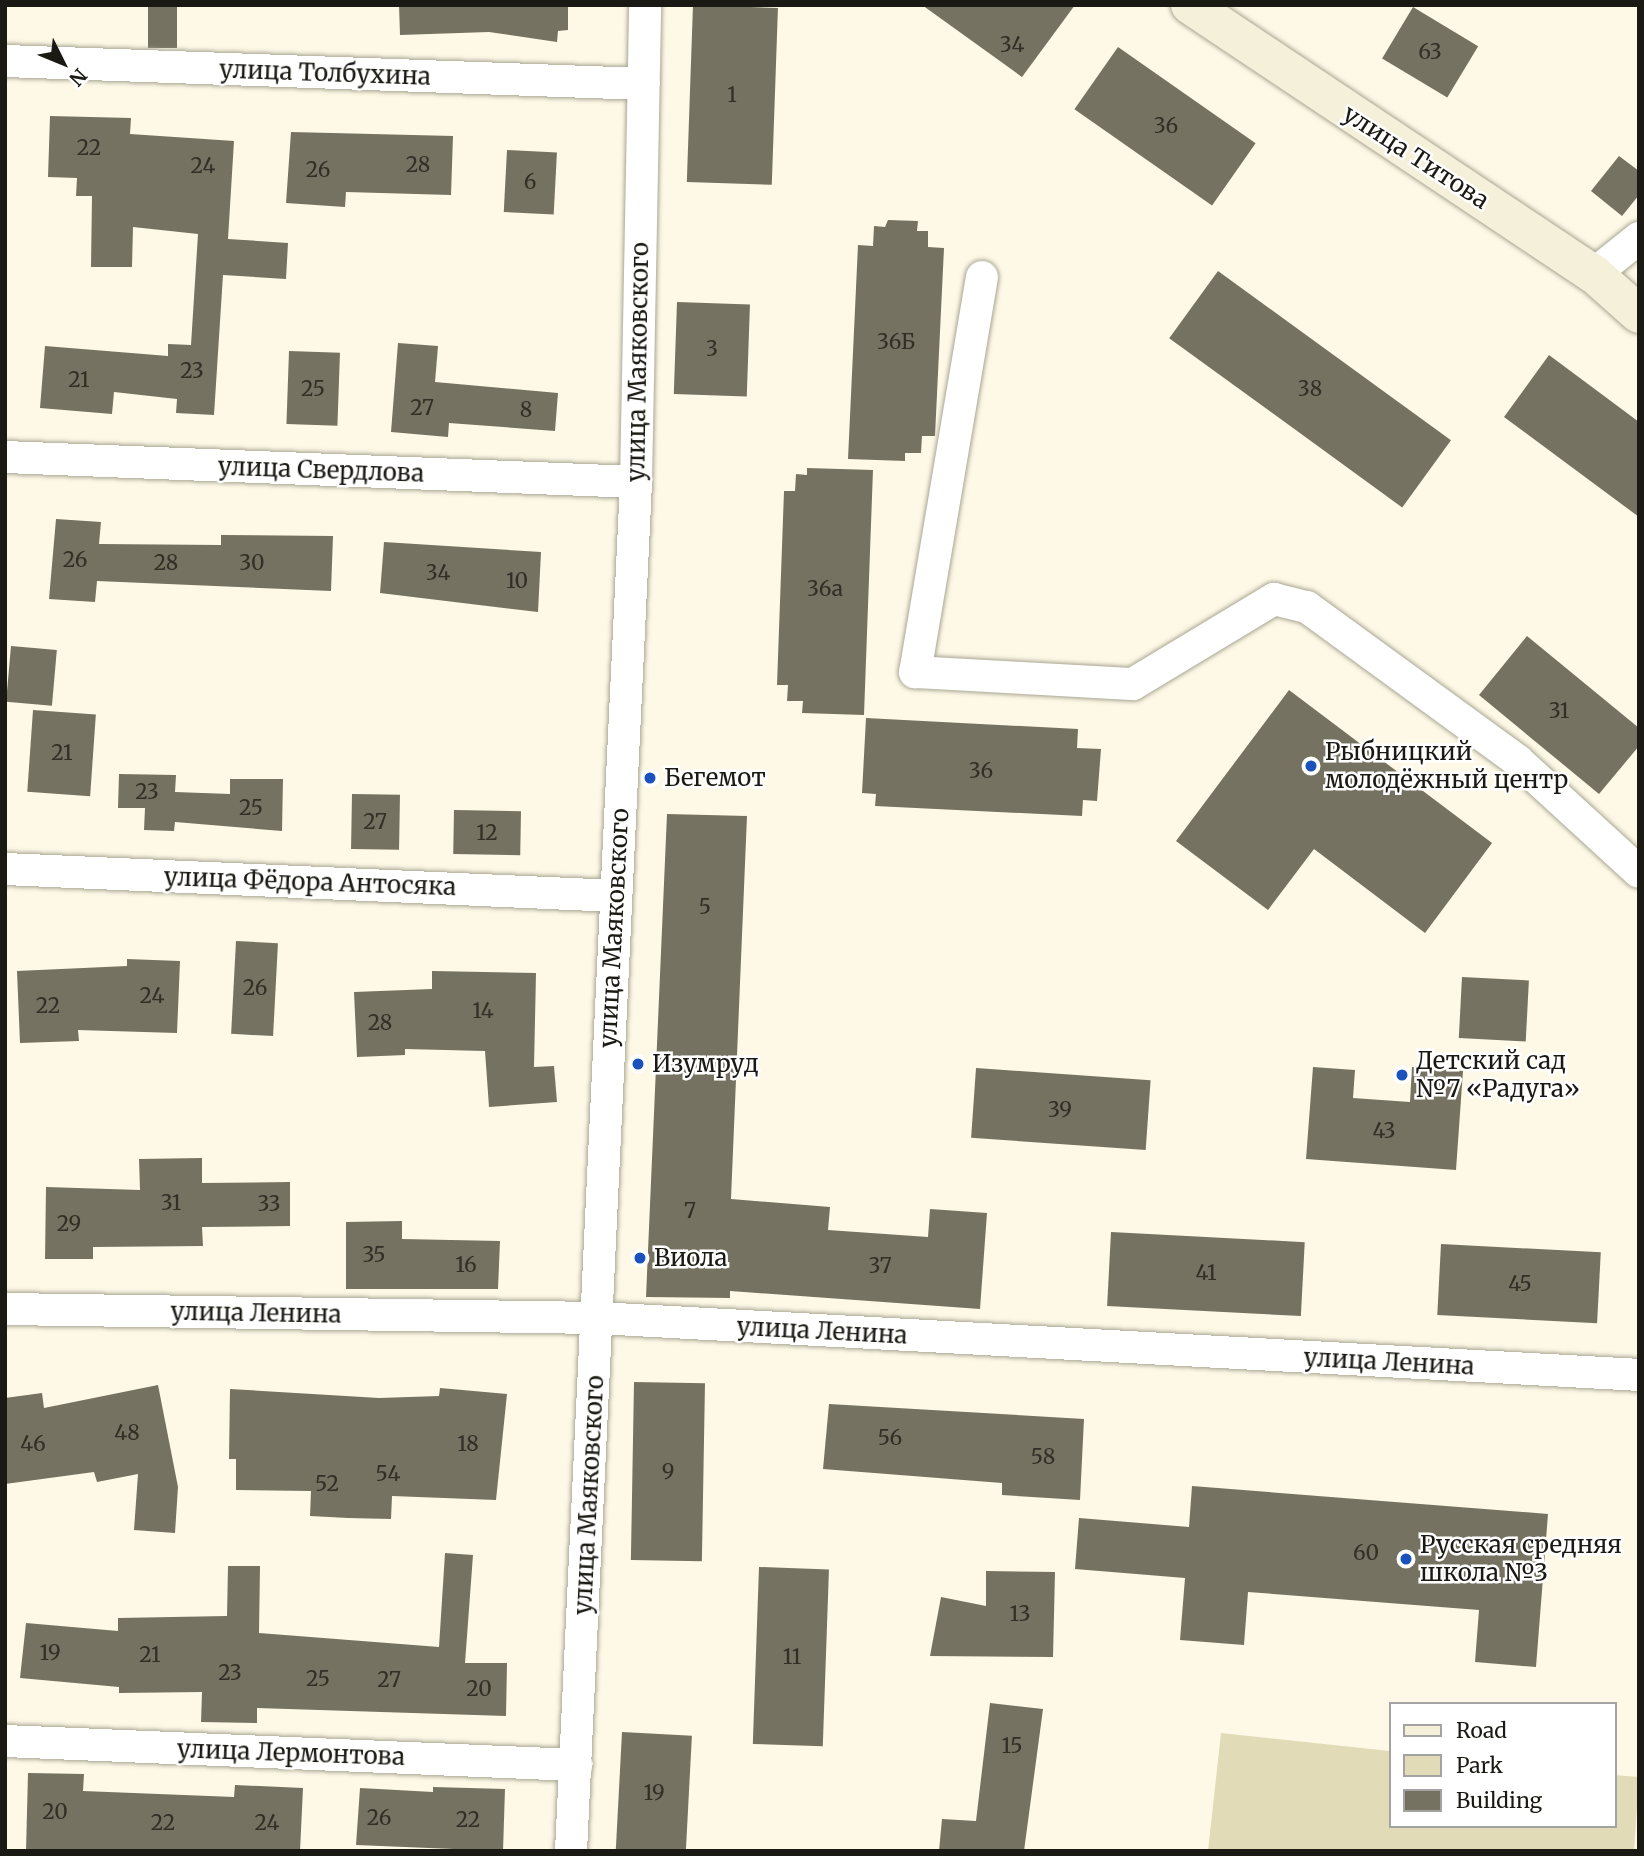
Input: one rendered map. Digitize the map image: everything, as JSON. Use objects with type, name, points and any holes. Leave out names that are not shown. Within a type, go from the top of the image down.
[{"type":"street","name":"улица Маяковского","points":[[571,1851],[636,482],[645,5]]},
{"type":"street","name":"улица Титова","points":[[1189,5],[1594,274],[1639,314]]},
{"type":"street","name":"улица Толбухина","points":[[5,61],[644,85]]},
{"type":"street","points":[[1594,274],[1639,238]]},
{"type":"street","points":[[982,277],[915,672],[1133,684],[1274,599],[1307,607],[1507,754],[1639,872]]},
{"type":"street","name":"улица Свердлова","points":[[5,457],[636,482]]},
{"type":"street","name":"улица Фёдора Антосяка","points":[[5,869],[615,895]]},
{"type":"street","name":"улица Ленина","points":[[5,1309],[598,1318],[1639,1375]]},
{"type":"street","name":"улица Лермонтова","points":[[5,1741],[576,1765]]},
{"type":"green space","points":[[1221,1733],[1388,1751],[1388,1828],[1616,1828],[1616,1775],[1639,1777],[1634,1851],[1208,1851]]},
{"type":"building","points":[[148,5],[177,5],[177,48],[148,48]]},
{"type":"building","points":[[399,5],[568,5],[568,30],[558,31],[557,42],[489,32],[400,35]]},
{"type":"building","points":[[693,5],[778,8],[772,185],[687,182]]},
{"type":"building","points":[[922,5],[1075,5],[1022,77]]},
{"type":"building","points":[[1413,7],[1478,46],[1447,98],[1382,58]]},
{"type":"building","points":[[1118,47],[1256,143],[1212,206],[1074,109]]},
{"type":"building","points":[[50,116],[131,118],[130,134],[234,141],[228,239],[288,243],[286,279],[223,275],[214,415],[176,413],[177,399],[114,392],[112,414],[40,408],[45,346],[168,356],[168,344],[191,345],[198,234],[133,227],[132,267],[91,267],[92,196],[76,196],[77,178],[48,177]]},
{"type":"building","points":[[291,132],[453,136],[451,195],[346,192],[345,207],[286,203]]},
{"type":"building","points":[[507,150],[557,153],[554,215],[504,212]]},
{"type":"building","points":[[1619,156],[1639,171],[1639,195],[1622,216],[1591,191]]},
{"type":"building","points":[[888,220],[918,221],[917,231],[928,231],[928,247],[944,248],[935,436],[922,436],[921,453],[905,453],[905,461],[848,459],[858,245],[873,246],[874,226],[885,227]]},
{"type":"building","points":[[1218,271],[1451,440],[1402,507],[1169,338]]},
{"type":"building","points":[[677,302],[750,305],[747,396],[674,394]]},
{"type":"building","points":[[398,343],[438,346],[435,382],[558,393],[555,431],[449,423],[448,437],[391,432]]},
{"type":"building","points":[[289,351],[340,353],[337,426],[286,424]]},
{"type":"building","points":[[1549,355],[1639,422],[1639,517],[1504,417]]},
{"type":"building","points":[[807,468],[873,470],[864,715],[802,713],[803,701],[787,701],[788,685],[777,685],[784,491],[795,491],[796,474],[807,475]]},
{"type":"building","points":[[56,519],[101,522],[99,544],[221,545],[221,535],[333,536],[331,591],[97,581],[95,602],[49,599]]},
{"type":"building","points":[[384,542],[541,552],[538,612],[380,593]]},
{"type":"building","points":[[1527,636],[1639,728],[1639,746],[1599,794],[1479,695]]},
{"type":"building","points":[[11,646],[57,650],[52,706],[6,702]]},
{"type":"building","name":"Рыбницкий молодёжный центр","points":[[1289,690],[1492,843],[1425,933],[1314,849],[1268,910],[1176,841]]},
{"type":"building","points":[[33,710],[96,714],[90,796],[27,792]]},
{"type":"building","points":[[866,718],[1078,729],[1077,748],[1101,749],[1097,801],[1083,800],[1082,816],[875,806],[876,794],[862,793]]},
{"type":"building","points":[[119,774],[176,775],[175,792],[230,794],[230,779],[283,779],[282,831],[175,822],[174,831],[144,830],[145,808],[118,808]]},
{"type":"building","points":[[352,794],[400,795],[399,850],[351,849]]},
{"type":"building","points":[[454,810],[521,811],[520,855],[453,854]]},
{"type":"building","points":[[667,814],[747,816],[731,1199],[830,1207],[828,1230],[928,1237],[930,1209],[987,1213],[980,1309],[730,1291],[730,1298],[646,1297]]},
{"type":"building","points":[[236,941],[278,943],[273,1036],[231,1034]]},
{"type":"building","points":[[127,959],[180,961],[177,1033],[78,1030],[79,1041],[20,1043],[17,971],[127,966]]},
{"type":"building","points":[[432,971],[536,973],[534,1067],[554,1066],[557,1102],[489,1107],[485,1051],[405,1049],[405,1055],[357,1057],[354,992],[432,989]]},
{"type":"building","points":[[1462,977],[1529,981],[1526,1041],[1459,1038]]},
{"type":"building","points":[[1313,1067],[1355,1070],[1353,1098],[1410,1102],[1412,1067],[1463,1071],[1456,1170],[1306,1159]]},
{"type":"building","points":[[976,1068],[1151,1080],[1146,1150],[971,1138]]},
{"type":"building","points":[[202,1158],[202,1183],[290,1182],[290,1226],[202,1227],[203,1246],[93,1247],[93,1259],[45,1259],[46,1187],[140,1190],[139,1159]]},
{"type":"building","points":[[402,1221],[402,1239],[500,1241],[498,1289],[346,1289],[346,1222]]},
{"type":"building","points":[[1111,1232],[1305,1242],[1301,1316],[1107,1306]]},
{"type":"building","points":[[1441,1244],[1601,1252],[1597,1323],[1437,1315]]},
{"type":"building","points":[[634,1382],[705,1383],[702,1561],[631,1560]]},
{"type":"building","points":[[158,1385],[178,1487],[175,1533],[134,1530],[138,1474],[97,1482],[94,1472],[5,1484],[5,1398],[42,1393],[44,1408]]},
{"type":"building","points":[[440,1388],[507,1394],[496,1500],[392,1496],[391,1519],[348,1518],[310,1516],[311,1491],[236,1490],[236,1459],[229,1459],[230,1389],[379,1398],[439,1396]]},
{"type":"building","points":[[829,1404],[1084,1419],[1080,1500],[1002,1495],[1002,1483],[823,1469]]},
{"type":"building","points":[[1192,1486],[1548,1514],[1536,1667],[1475,1662],[1479,1610],[1248,1592],[1244,1645],[1180,1640],[1185,1578],[1075,1569],[1079,1518],[1189,1527]]},
{"type":"building","points":[[445,1553],[473,1555],[465,1663],[507,1663],[506,1716],[257,1708],[257,1723],[201,1722],[202,1692],[119,1693],[119,1687],[20,1678],[26,1623],[118,1631],[118,1618],[227,1616],[228,1566],[260,1566],[259,1633],[439,1647]]},
{"type":"building","points":[[759,1567],[829,1569],[823,1746],[753,1744]]},
{"type":"building","points":[[986,1571],[1055,1572],[1053,1657],[930,1656],[941,1597],[986,1606]]},
{"type":"building","points":[[990,1703],[1043,1709],[1024,1851],[939,1851],[942,1819],[976,1821]]},
{"type":"building","points":[[622,1732],[692,1736],[686,1851],[616,1851]]},
{"type":"building","points":[[28,1773],[84,1774],[83,1791],[234,1797],[235,1785],[303,1788],[300,1851],[26,1851]]},
{"type":"building","points":[[433,1787],[505,1789],[503,1851],[356,1845],[360,1788],[433,1792]]},
{"type":"place","name":"Рыбницкий молодёжный центр","points":[[1311,766]]},
{"type":"place","name":"Бегемот","points":[[650,778]]},
{"type":"place","name":"Изумруд","points":[[638,1064]]},
{"type":"place","name":"Детский сад №7 «Радуга»","points":[[1402,1075]]},
{"type":"place","name":"Виола","points":[[640,1258]]},
{"type":"place","name":"Русская средняя школа №3","points":[[1406,1559]]}]
